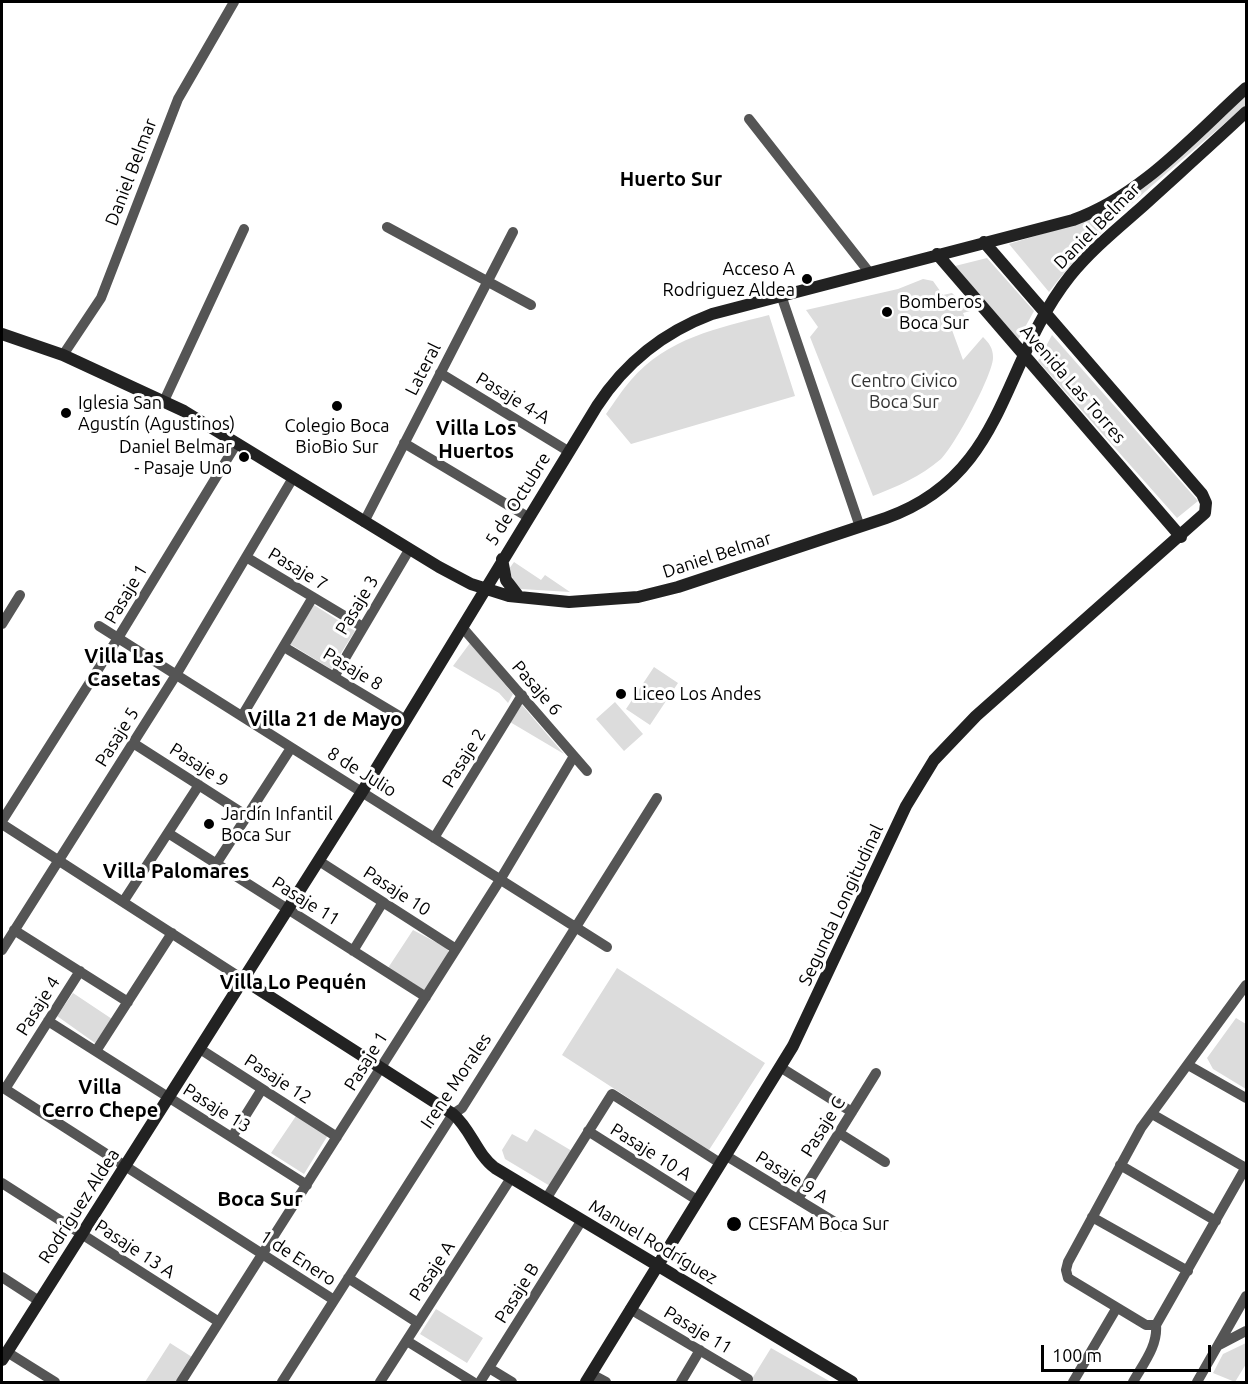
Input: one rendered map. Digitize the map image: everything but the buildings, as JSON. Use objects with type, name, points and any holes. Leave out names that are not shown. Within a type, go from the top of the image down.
[{"type":"street","name":"Daniel Belmar","points":[[63,354],[101,298],[178,99],[234,2]]},
{"type":"street","name":"Daniel Belmar","points":[[984,242],[1073,220],[1111,204],[1138,185],[1246,88]]},
{"type":"street","name":"Daniel Belmar","points":[[3,336],[63,354],[164,401],[237,443],[410,550],[455,576],[485,589],[519,598],[594,602],[648,595],[860,527],[898,514],[926,500],[960,472],[991,428],[1046,313],[1069,277],[1092,251],[1246,112]]},
{"type":"street","points":[[749,119],[869,272]]},
{"type":"street","points":[[387,227],[531,305]]},
{"type":"street","points":[[164,401],[244,229]]},
{"type":"street","name":"Lateral","points":[[364,522],[513,231]]},
{"type":"street","name":"5 de Octubre","points":[[244,980],[362,792],[568,451],[615,382],[658,342],[694,321],[781,295],[984,242]]},
{"type":"street","name":"Avenida Las Torres","points":[[984,242],[1202,494],[1207,508]]},
{"type":"street","name":"Avenida Las Torres","points":[[938,254],[1181,537]]},
{"type":"street","points":[[781,295],[860,527]]},
{"type":"street","name":"Pasaje 4-A","points":[[440,373],[568,451]]},
{"type":"street","name":"Pasaje 1","points":[[2,823],[237,443]]},
{"type":"street","points":[[404,443],[528,517]]},
{"type":"street","name":"Pasaje 5","points":[[2,950],[176,675],[293,478]]},
{"type":"street","name":"Segunda Longitudinal","points":[[589,1378],[780,1067],[816,1002],[906,806],[934,760],[976,716],[1203,517],[1207,508]]},
{"type":"street","name":"Pasaje 3","points":[[334,677],[410,550]]},
{"type":"street","name":"Pasaje 7","points":[[246,557],[363,627]]},
{"type":"street","points":[[502,559],[506,580],[519,598]]},
{"type":"street","points":[[2,624],[20,595]]},
{"type":"street","points":[[242,716],[313,597]]},
{"type":"street","name":"8 de Julio","points":[[99,626],[607,947]]},
{"type":"street","name":"Pasaje 6","points":[[462,627],[587,771]]},
{"type":"street","name":"Pasaje 8","points":[[284,647],[406,720]]},
{"type":"street","name":"Pasaje 2","points":[[434,837],[522,695]]},
{"type":"street","name":"Pasaje 9","points":[[133,743],[247,816]]},
{"type":"street","points":[[216,864],[291,748]]},
{"type":"street","name":"Pasaje 1","points":[[181,1383],[500,880],[574,756]]},
{"type":"street","points":[[123,902],[199,785]]},
{"type":"street","name":"Irene Morales","points":[[282,1383],[453,1114],[462,1108],[657,798]]},
{"type":"street","points":[[2,823],[244,980]]},
{"type":"street","name":"Pasaje 11","points":[[168,833],[426,998]]},
{"type":"street","name":"Pasaje 10","points":[[319,861],[456,949]]},
{"type":"street","points":[[353,951],[383,902]]},
{"type":"street","points":[[14,930],[128,1002]]},
{"type":"street","points":[[96,1051],[172,933]]},
{"type":"street","name":"Pasaje 4","points":[[3,1088],[80,971]]},
{"type":"street","name":"Rodríguez Aldea","points":[[4,1356],[244,980]]},
{"type":"street","name":"Manuel Rodríguez","points":[[244,980],[453,1114],[464,1124],[489,1164],[852,1383]]},
{"type":"street","points":[[1156,1325],[1146,1325],[1071,1281],[1066,1275],[1068,1262],[1120,1165],[1152,1114],[1246,985]]},
{"type":"street","name":"Pasaje 13","points":[[48,1021],[307,1185]]},
{"type":"street","name":"Pasaje 12","points":[[200,1049],[337,1137]]},
{"type":"street","points":[[1188,1065],[1246,1098]]},
{"type":"street","points":[[780,1067],[852,1112]]},
{"type":"street","name":"Pasaje C","points":[[798,1199],[876,1072]]},
{"type":"street","name":"1 de Enero","points":[[3,1088],[334,1300]]},
{"type":"street","points":[[232,1137],[262,1089]]},
{"type":"street","name":"Pasaje 9 A","points":[[588,1131],[612,1094],[722,1159],[798,1199],[843,1227]]},
{"type":"street","points":[[1133,1383],[1155,1344],[1156,1325],[1246,1167],[1152,1114]]},
{"type":"street","points":[[546,1199],[588,1131]]},
{"type":"street","name":"Pasaje 10 A","points":[[588,1131],[697,1200]]},
{"type":"street","points":[[839,1133],[885,1162]]},
{"type":"street","points":[[1120,1165],[1216,1221]]},
{"type":"street","name":"Pasaje A","points":[[380,1383],[511,1178]]},
{"type":"street","name":"Pasaje 13 A","points":[[2,1183],[219,1322]]},
{"type":"street","points":[[1092,1217],[1188,1270]]},
{"type":"street","name":"Pasaje B","points":[[480,1383],[582,1220]]},
{"type":"street","points":[[2,1276],[39,1301]]},
{"type":"street","points":[[348,1278],[418,1323]]},
{"type":"street","points":[[1197,1383],[1246,1296]]},
{"type":"street","name":"Pasaje 11","points":[[630,1309],[748,1379]]},
{"type":"street","points":[[1073,1383],[1116,1309]]},
{"type":"street","points":[[1218,1345],[1246,1331]]},
{"type":"street","points":[[407,1341],[473,1383]]},
{"type":"street","points":[[681,1383],[700,1350]]},
{"type":"street","points":[[4,1356],[55,1383]]},
{"type":"street","points":[[489,1368],[512,1383]]},
{"type":"street","points":[[589,1378],[606,1383]]},
{"type":"green space","points":[[1246,96],[1246,105],[1117,217],[1070,266],[1049,292],[1009,244],[1091,219],[1131,197]]},
{"type":"green space","points":[[987,258],[1034,311],[1018,340],[955,266]]},
{"type":"green space","name":"Centro Civico Boca Sur","points":[[923,279],[933,281],[943,295],[952,293],[970,311],[963,313],[968,325],[952,330],[963,360],[983,337],[992,351],[992,365],[972,410],[941,459],[917,476],[873,496],[810,337],[818,327],[806,310],[898,289]]},
{"type":"green space","points":[[769,315],[795,396],[631,444],[606,414],[621,392],[645,366],[677,344],[712,330]]},
{"type":"green space","points":[[1052,335],[1198,501],[1177,518],[1038,361]]},
{"type":"green space","points":[[514,562],[541,580],[545,575],[570,592],[521,589],[515,584],[509,569]]},
{"type":"green space","points":[[314,605],[355,631],[331,669],[290,644]]},
{"type":"green space","points":[[470,643],[513,694],[508,703],[499,693],[453,666]]},
{"type":"green space","points":[[654,667],[678,683],[650,725],[626,709]]},
{"type":"green space","points":[[615,702],[643,734],[624,751],[596,719]]},
{"type":"green space","points":[[522,705],[564,754],[510,722]]},
{"type":"green space","points":[[413,930],[447,948],[449,954],[426,991],[388,968]]},
{"type":"green space","points":[[617,968],[765,1063],[709,1150],[562,1055]]},
{"type":"green space","points":[[73,993],[112,1019],[95,1043],[57,1016]]},
{"type":"green space","points":[[1236,1018],[1246,1024],[1246,1089],[1213,1069],[1207,1058]]},
{"type":"green space","points":[[296,1116],[328,1135],[304,1174],[271,1153]]},
{"type":"green space","points":[[535,1129],[572,1151],[550,1186],[505,1159],[502,1150],[512,1134],[527,1142]]},
{"type":"green space","points":[[436,1309],[483,1338],[467,1363],[420,1334]]},
{"type":"green space","points":[[170,1343],[192,1357],[176,1382],[145,1382]]},
{"type":"green space","points":[[1246,1343],[1246,1364],[1235,1382],[1213,1373],[1223,1354]]},
{"type":"green space","points":[[771,1348],[831,1382],[750,1382]]},
{"type":"place","name":"Acceso A Rodriguez Aldea","points":[[807,279]]},
{"type":"place","name":"Bomberos Boca Sur","points":[[887,312]]},
{"type":"place","name":"Colegio Boca BioBio Sur","points":[[337,406]]},
{"type":"place","name":"Iglesia San Agustín (Agustinos)","points":[[66,413]]},
{"type":"place","name":"Daniel Belmar - Pasaje Uno","points":[[244,457]]},
{"type":"place","name":"Liceo Los Andes","points":[[621,694]]},
{"type":"place","name":"Jardín Infantil Boca Sur","points":[[209,824]]},
{"type":"place","name":"CESFAM Boca Sur","points":[[734,1224]]},
{"type":"district","name":"Huerto Sur","points":[[671,179]]},
{"type":"district","name":"Villa Los Huertos","points":[[476,440]]},
{"type":"district","name":"Villa Las Casetas","points":[[124,668]]},
{"type":"district","name":"Villa 21 de Mayo","points":[[325,719]]},
{"type":"district","name":"Villa Palomares","points":[[176,871]]},
{"type":"district","name":"Villa Lo Pequén","points":[[293,982]]},
{"type":"district","name":"Villa Cerro Chepe","points":[[100,1098]]},
{"type":"district","name":"Boca Sur","points":[[260,1199]]}]
